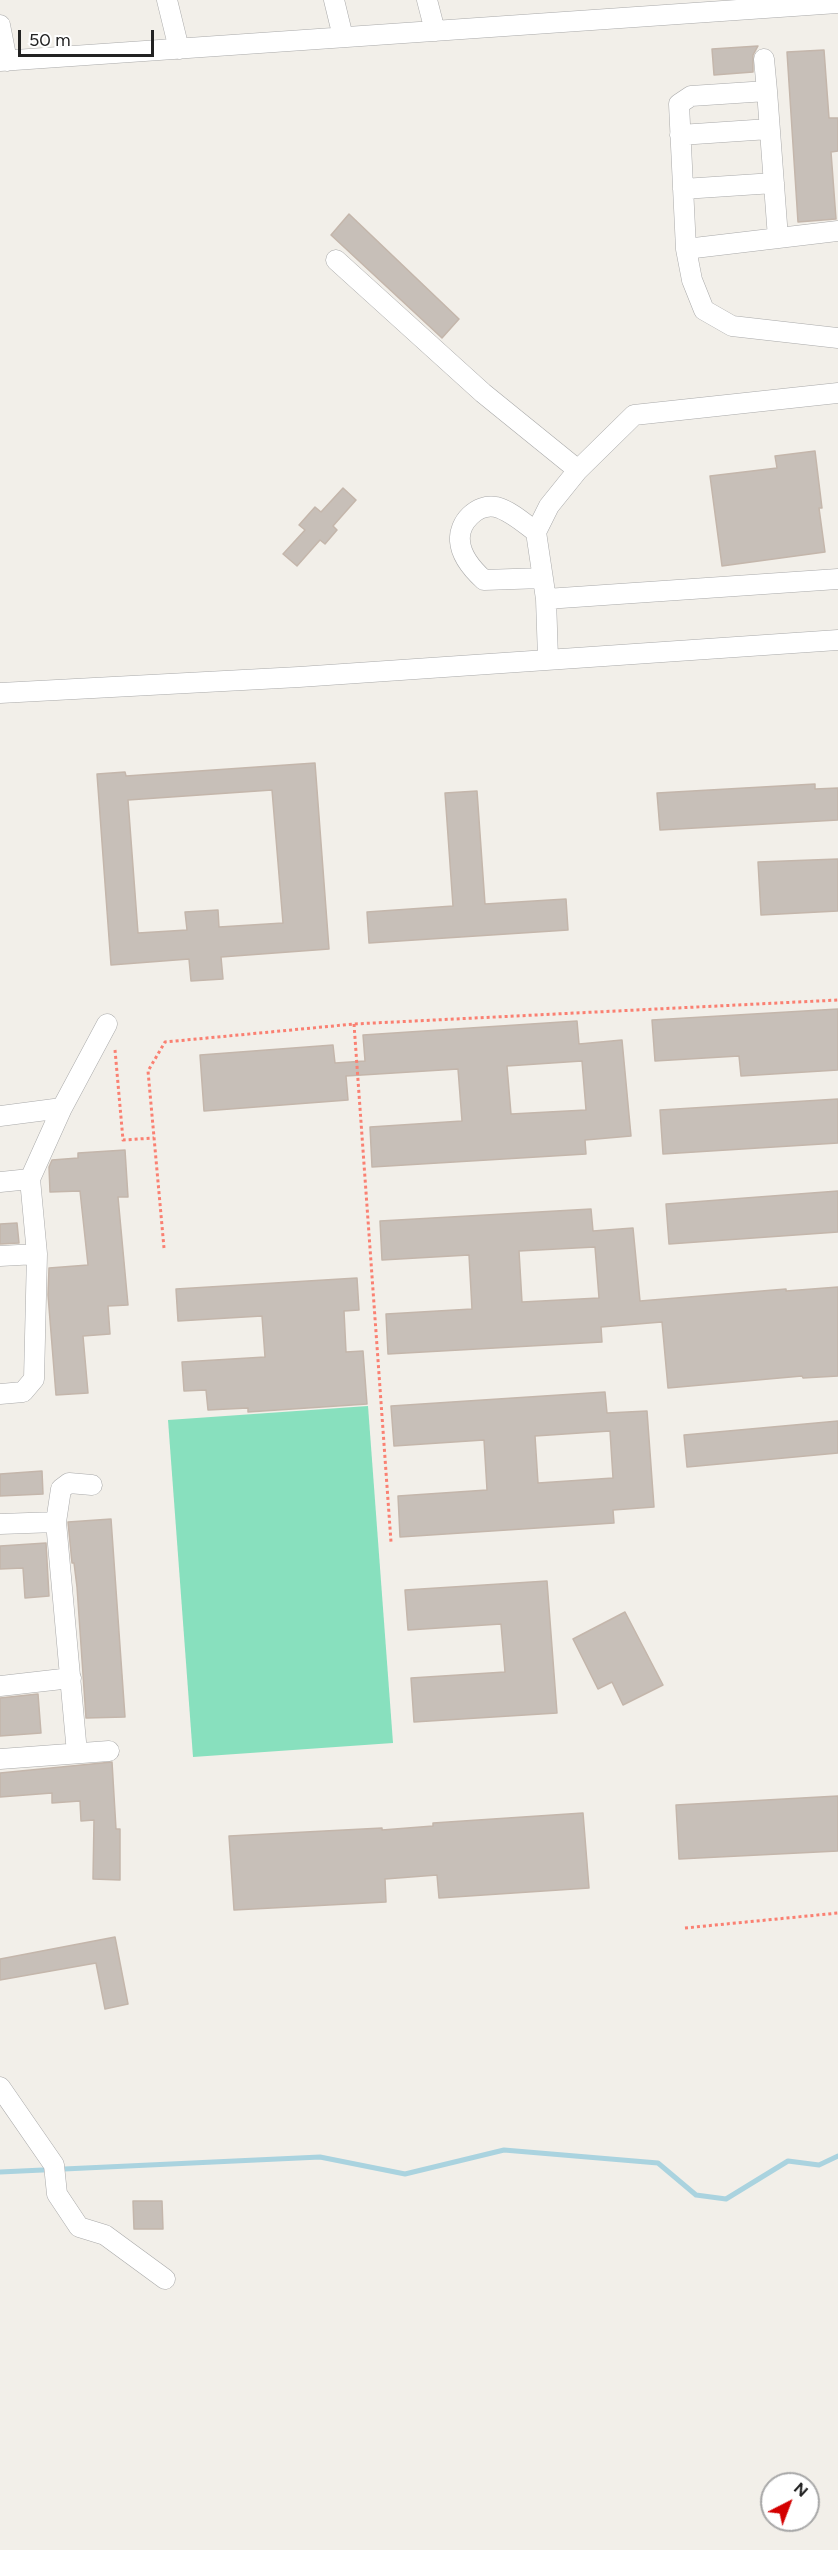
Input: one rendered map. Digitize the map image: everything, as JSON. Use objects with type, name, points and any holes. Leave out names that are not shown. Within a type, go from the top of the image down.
[{"type":"street","points":[[167,0],[179,49]]},
{"type":"street","points":[[334,0],[344,37]]},
{"type":"street","points":[[428,0],[435,31]]},
{"type":"street","points":[[0,25],[4,61],[435,31],[600,9],[838,3]]},
{"type":"street","points":[[764,59],[778,238]]},
{"type":"street","points":[[767,91],[691,96],[679,104],[686,249],[692,280],[704,310],[732,326],[838,338]]},
{"type":"street","points":[[680,135],[769,129]]},
{"type":"street","points":[[683,189],[774,183]]},
{"type":"street","points":[[686,249],[838,231]]},
{"type":"street","points":[[336,260],[483,393],[578,470]]},
{"type":"street","points":[[548,658],[546,599],[536,532],[549,506],[578,470],[634,415],[838,393]]},
{"type":"street","points":[[536,532],[509,513],[494,507],[481,508],[471,514],[462,528],[460,541],[469,564],[484,580],[543,578]]},
{"type":"street","points":[[546,599],[838,579]]},
{"type":"street","points":[[0,693],[299,677],[548,658],[838,640]]},
{"type":"street","points":[[0,1394],[23,1392],[34,1378],[37,1254],[30,1179],[63,1108],[107,1024]]},
{"type":"street","points":[[0,1116],[63,1108]]},
{"type":"street","points":[[0,1182],[30,1179]]},
{"type":"street","points":[[0,1256],[37,1254]]},
{"type":"street","points":[[77,1753],[56,1522],[61,1489],[69,1483],[92,1485]]},
{"type":"street","points":[[0,1524],[56,1522]]},
{"type":"street","points":[[0,1686],[71,1677]]},
{"type":"street","points":[[0,1759],[109,1751]]},
{"type":"street","points":[[0,2087],[54,2165],[57,2194],[79,2227],[105,2235],[165,2279]]},
{"type":"path","points":[[164,1248],[148,1071],[165,1042],[354,1024],[838,1000]]},
{"type":"path","points":[[107,1024],[113,1024],[123,1140],[154,1138]]},
{"type":"path","points":[[354,1024],[391,1542]]},
{"type":"path","points":[[685,1928],[838,1913]]},
{"type":"green space","points":[[368,1406],[393,1743],[193,1757],[168,1420]]},
{"type":"building","points":[[758,46],[753,55],[753,72],[714,75],[712,49]]},
{"type":"building","points":[[824,50],[829,118],[838,118],[838,151],[831,152],[836,219],[798,222],[787,52]]},
{"type":"building","points":[[349,214],[459,319],[442,338],[331,235]]},
{"type":"building","points":[[815,451],[825,552],[722,566],[710,476],[777,468],[775,456]]},
{"type":"building","points":[[343,488],[356,500],[333,526],[337,530],[325,544],[320,540],[297,566],[283,554],[305,530],[299,525],[315,507],[321,512]]},
{"type":"building","points":[[315,763],[329,949],[221,957],[223,979],[191,981],[189,959],[111,965],[97,774],[125,772],[126,776]],"holes":[[[272,790],[283,923],[219,927],[218,910],[185,912],[187,930],[138,933],[128,800]]]},
{"type":"building","points":[[815,784],[815,789],[838,788],[838,820],[660,830],[657,793]]},
{"type":"building","points":[[477,791],[485,904],[566,899],[568,930],[369,943],[367,912],[453,906],[445,793]]},
{"type":"building","points":[[838,859],[838,911],[761,915],[758,862]]},
{"type":"building","points":[[838,1009],[838,1070],[741,1076],[739,1056],[655,1061],[652,1020]]},
{"type":"building","points":[[577,1021],[579,1044],[622,1040],[631,1136],[585,1140],[586,1154],[372,1167],[370,1127],[462,1121],[458,1069],[346,1076],[348,1100],[204,1111],[200,1055],[333,1045],[335,1063],[365,1061],[363,1035]],"holes":[[[582,1061],[586,1110],[511,1114],[507,1066]]]},
{"type":"building","points":[[838,1099],[838,1143],[663,1154],[660,1110]]},
{"type":"building","points":[[125,1150],[128,1197],[118,1197],[128,1305],[108,1306],[110,1334],[83,1336],[88,1393],[56,1395],[48,1295],[49,1268],[88,1265],[80,1191],[50,1192],[49,1167],[52,1160],[78,1158],[78,1153]]},
{"type":"building","points":[[838,1191],[838,1232],[669,1244],[666,1204]]},
{"type":"building","points":[[591,1209],[593,1231],[633,1228],[640,1301],[838,1287],[838,1376],[803,1378],[802,1376],[668,1388],[662,1322],[601,1327],[602,1342],[388,1354],[386,1314],[472,1309],[469,1255],[382,1260],[380,1221]],"holes":[[[595,1247],[599,1298],[522,1302],[519,1251]]]},
{"type":"building","points":[[17,1223],[19,1243],[0,1244],[0,1224]]},
{"type":"building","points":[[357,1278],[359,1310],[344,1311],[346,1352],[363,1351],[367,1404],[248,1412],[248,1408],[208,1410],[206,1390],[184,1391],[182,1362],[265,1357],[262,1316],[178,1321],[176,1289]]},
{"type":"building","points":[[605,1392],[607,1413],[647,1411],[654,1507],[613,1510],[614,1523],[400,1537],[398,1496],[487,1490],[484,1440],[394,1446],[391,1406]],"holes":[[[610,1431],[613,1478],[538,1483],[535,1436]]]},
{"type":"building","points":[[838,1421],[838,1453],[687,1467],[684,1435]]},
{"type":"building","points":[[42,1471],[43,1494],[0,1496],[0,1474]]},
{"type":"building","points":[[111,1519],[125,1717],[86,1718],[77,1587],[68,1522]]},
{"type":"building","points":[[46,1543],[49,1596],[25,1598],[23,1568],[0,1569],[0,1546]]},
{"type":"building","points":[[547,1581],[557,1713],[414,1722],[411,1678],[505,1672],[501,1624],[408,1630],[405,1590]]},
{"type":"building","points":[[625,1612],[663,1685],[623,1705],[612,1682],[598,1689],[573,1639]]},
{"type":"building","points":[[38,1694],[41,1733],[0,1736],[0,1698]]},
{"type":"building","points":[[112,1762],[116,1829],[120,1829],[120,1880],[93,1879],[94,1820],[81,1821],[80,1801],[52,1803],[52,1793],[0,1797],[0,1773]]},
{"type":"building","points":[[838,1796],[838,1851],[679,1859],[676,1805]]},
{"type":"building","points":[[583,1813],[589,1888],[439,1898],[437,1875],[385,1879],[386,1902],[234,1910],[229,1836],[382,1828],[382,1830],[433,1826],[433,1823]]},
{"type":"building","points":[[115,1937],[128,2004],[105,2009],[96,1963],[0,1980],[0,1959]]},
{"type":"building","points":[[133,2201],[162,2201],[163,2229],[134,2229]]},
{"type":"waterway","points":[[0,2172],[320,2157],[405,2174],[504,2150],[658,2163],[696,2195],[726,2199],[788,2161],[819,2165],[838,2156]]}]
